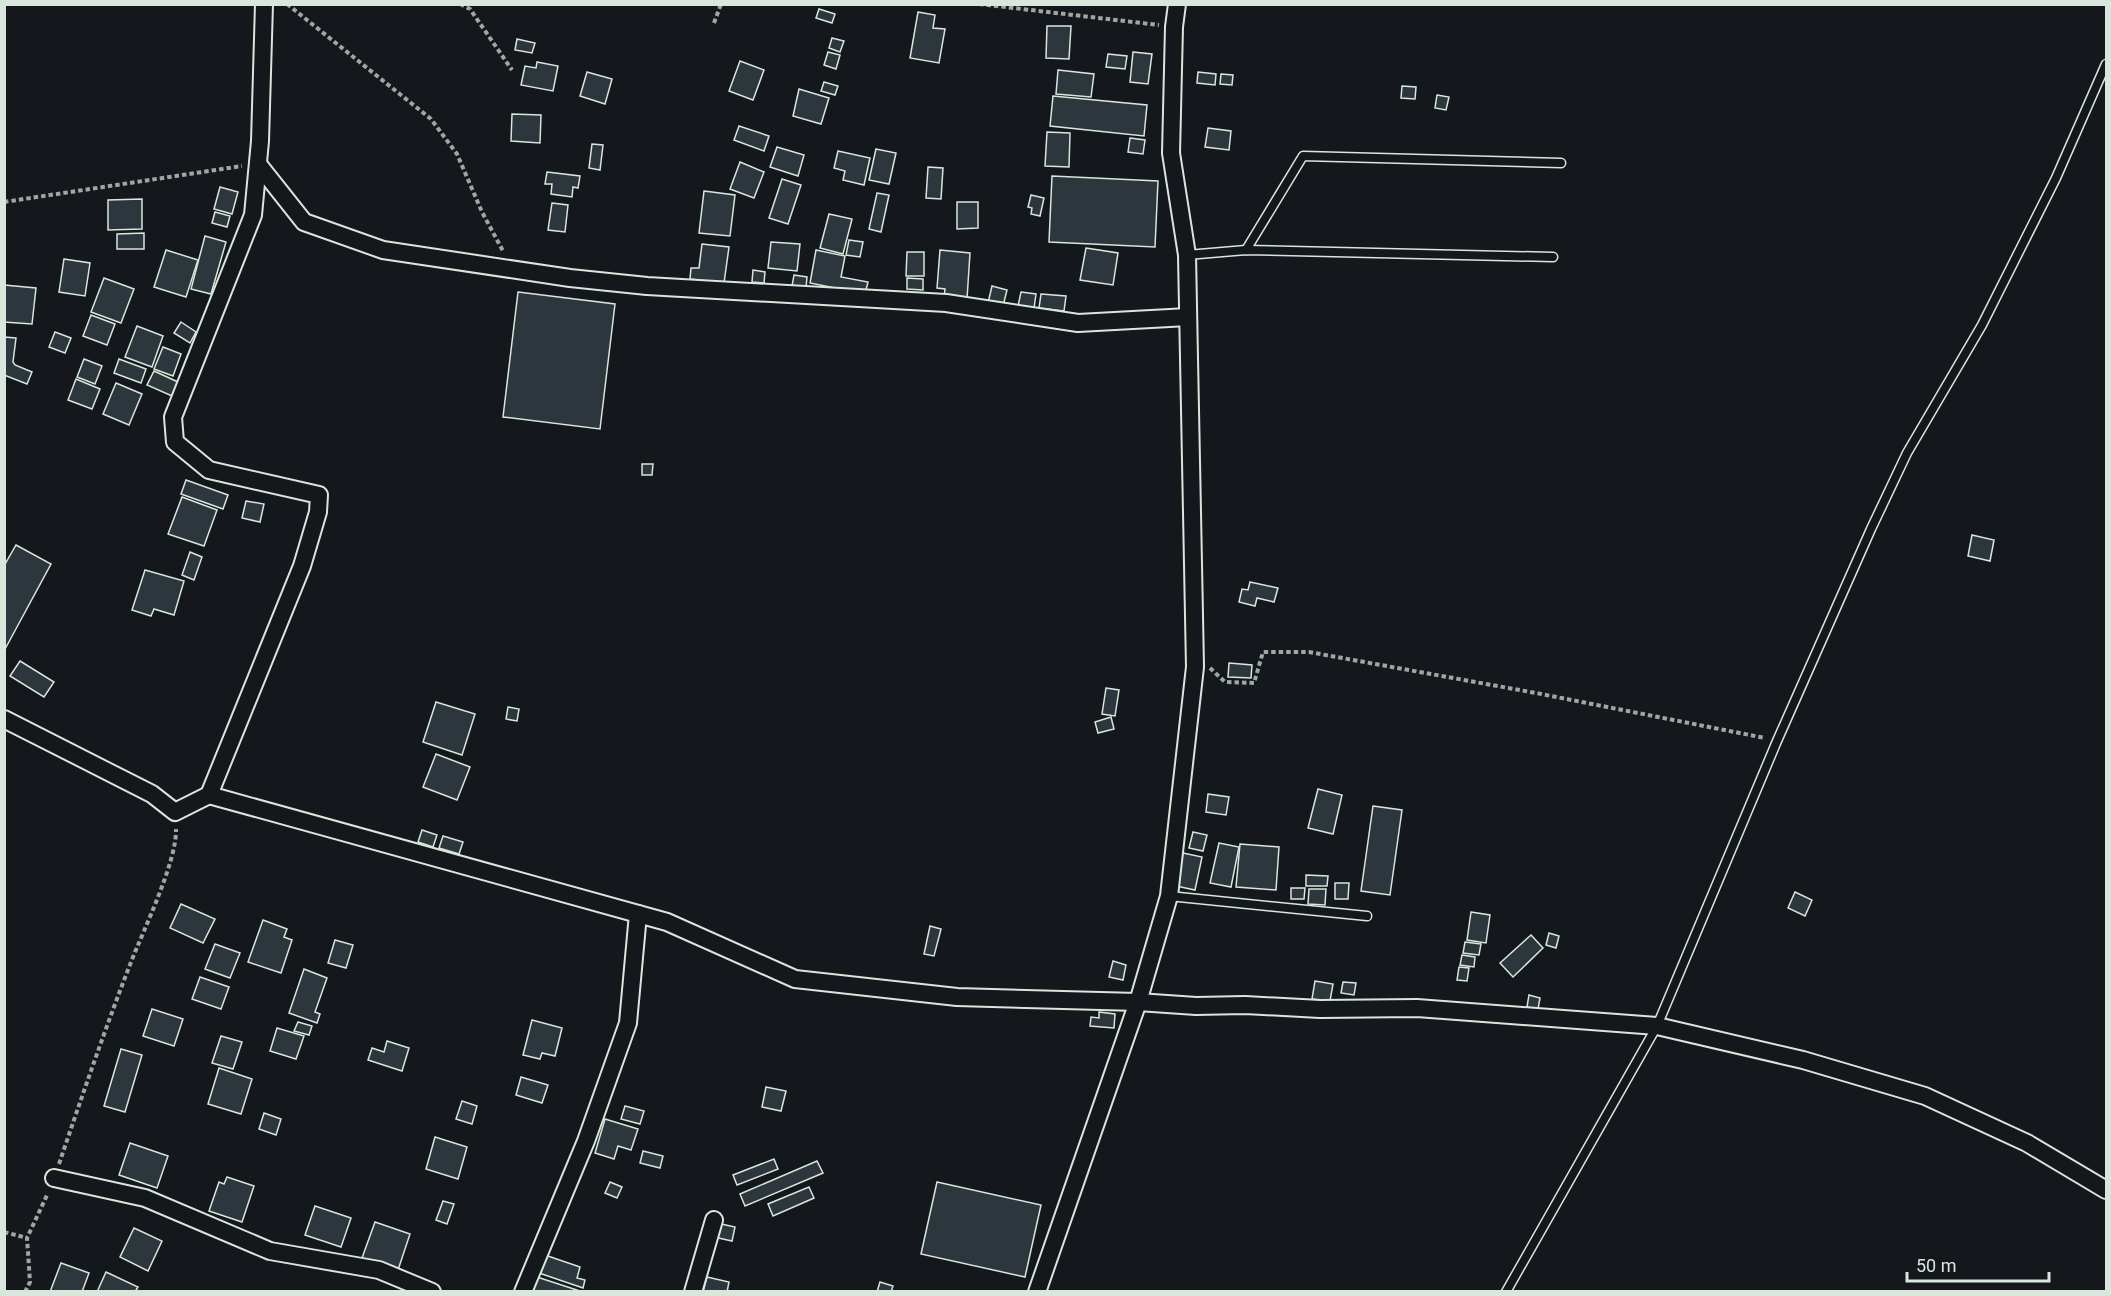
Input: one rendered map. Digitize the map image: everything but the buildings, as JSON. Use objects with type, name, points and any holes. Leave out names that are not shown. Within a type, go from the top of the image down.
[{"type":"street","points":[[4,719],[152,794],[175,813],[209,795],[302,566],[318,512],[319,495],[209,470],[175,442],[173,417],[253,215],[260,141],[264,4]]},
{"type":"street","points":[[1037,1292],[1138,1002],[1169,896],[1195,667],[1187,255],[1171,153],[1174,27],[1177,4]]},
{"type":"street","points":[[258,164],[304,222],[383,250],[513,270],[647,286],[946,303],[1078,323],[1188,317]]},
{"type":"street","points":[[209,795],[667,922],[795,979],[957,998],[1320,1009],[1417,1008],[1657,1026],[1803,1060],[1925,1096],[2027,1143],[2106,1190]]},
{"type":"street","points":[[523,1292],[586,1141],[628,1023],[638,914]]},
{"type":"street","points":[[54,1178],[145,1198],[270,1251],[379,1270],[432,1292]]},
{"type":"street","points":[[693,1292],[714,1220]]},
{"type":"lane","points":[[1506,1292],[1657,1026],[1777,741],[1907,453],[1982,325],[2056,178],[2106,64]]},
{"type":"lane","points":[[1246,250],[1303,156],[1561,163]]},
{"type":"lane","points":[[1187,255],[1246,250],[1553,257]]},
{"type":"lane","points":[[1169,896],[1367,916]]},
{"type":"path","points":[[287,4],[430,119],[457,154],[482,212],[513,270]]},
{"type":"path","points":[[460,4],[471,7],[512,70]]},
{"type":"path","points":[[714,23],[721,4]]},
{"type":"path","points":[[980,4],[1174,27]]},
{"type":"path","points":[[4,202],[258,164]]},
{"type":"path","points":[[1195,667],[1211,668],[1225,682],[1254,683],[1263,652],[1309,652],[1536,693],[1777,741]]},
{"type":"path","points":[[25,1292],[30,1282],[27,1238],[54,1178],[97,1050],[176,842],[175,813]]},
{"type":"path","points":[[4,1232],[27,1238]]}]
